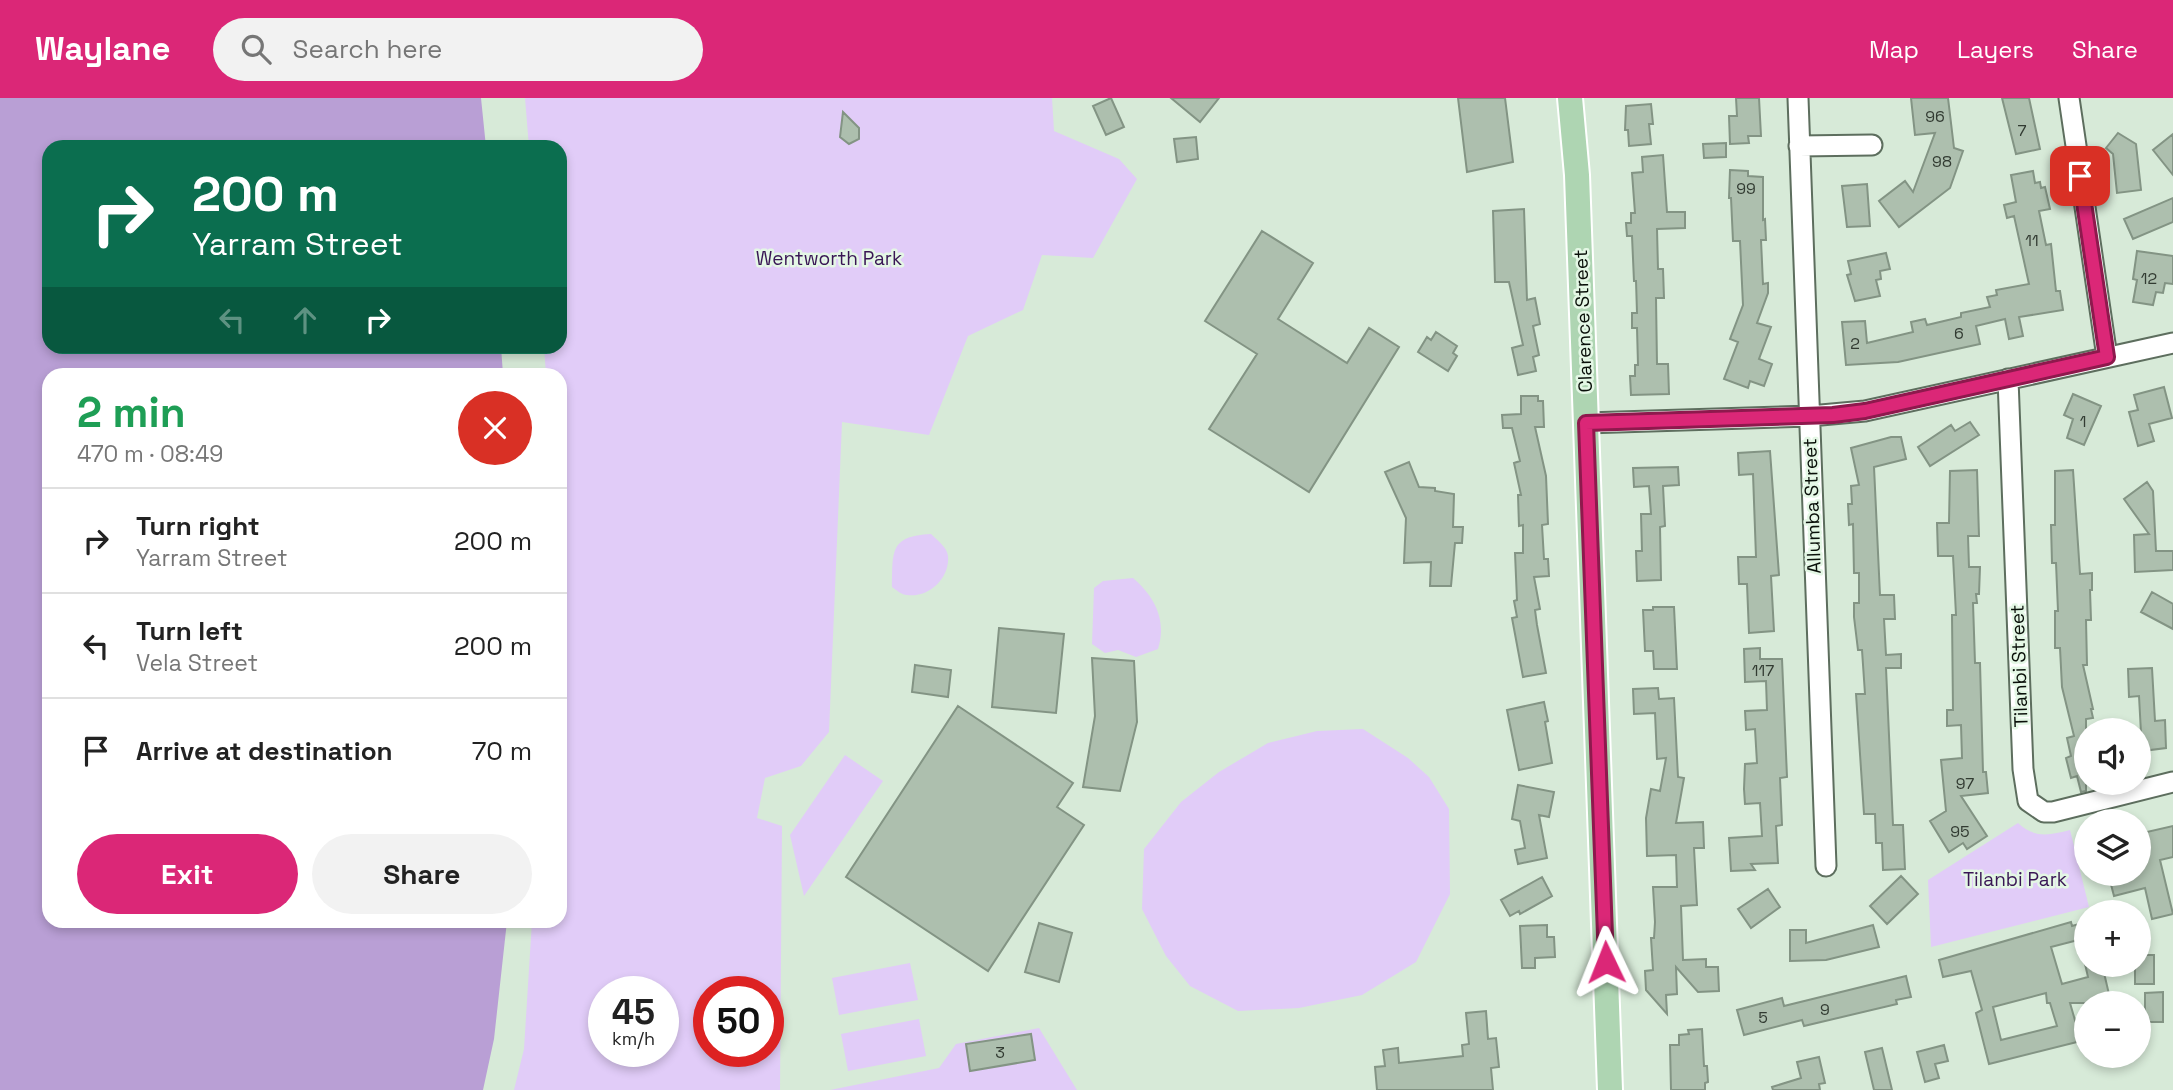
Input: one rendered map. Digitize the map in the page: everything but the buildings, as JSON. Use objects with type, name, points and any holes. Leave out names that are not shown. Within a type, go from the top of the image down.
[{"type":"main road","name":"Clarence Street","points":[[1570,98],[1577,175],[1610,1085]]},
{"type":"street","name":"Allumba Street","points":[[1798,98],[1826,866]]},
{"type":"street","points":[[2069,98],[2107,357]]},
{"type":"street","points":[[1800,146],[1872,145]]},
{"type":"street","points":[[1586,423],[1810,416],[1865,411],[2173,342]]},
{"type":"street","name":"Tilanbi Street","points":[[2008,379],[2023,769],[2028,801],[2044,811],[2053,812],[2173,782]]},
{"type":"green space","name":"Wentworth Park","points":[[525,98],[1052,98],[1054,131],[1119,159],[1137,179],[1093,258],[1042,255],[1023,310],[968,336],[929,435],[842,422],[829,732],[801,766],[765,778],[757,818],[782,826],[781,976],[693,976],[693,1067],[780,1067],[780,1090],[514,1090],[524,1049],[532,928],[567,928],[567,368],[546,368],[545,354],[567,354],[567,140],[528,140]]},
{"type":"green space","points":[[931,534],[947,553],[946,572],[930,590],[905,595],[892,587],[896,548],[907,538]]},
{"type":"green space","points":[[1133,578],[1153,601],[1157,610],[1161,628],[1158,649],[1136,657],[1118,650],[1105,653],[1092,644],[1094,588],[1103,581]]},
{"type":"green space","points":[[1363,729],[1408,758],[1429,777],[1449,809],[1450,894],[1416,962],[1362,995],[1299,1008],[1238,1011],[1190,986],[1166,956],[1142,909],[1144,849],[1181,802],[1219,772],[1268,743],[1317,731]]},
{"type":"green space","points":[[845,755],[883,781],[804,896],[790,835]]},
{"type":"green space","name":"Tilanbi Park","points":[[2018,823],[2037,834],[2070,830],[2074,846],[2074,886],[2084,886],[2087,900],[2074,900],[2074,911],[1931,947],[1928,880]]},
{"type":"green space","points":[[910,963],[918,1000],[839,1015],[832,978]]},
{"type":"green space","points":[[919,1019],[926,1056],[848,1071],[841,1034]]},
{"type":"green space","points":[[1039,1028],[1077,1090],[830,1090],[939,1068],[956,1044]]},
{"type":"shaded area","points":[[0,98],[481,98],[485,140],[42,140],[42,354],[502,354],[503,368],[42,368],[42,928],[506,928],[494,1039],[483,1090],[0,1090]]},
{"type":"route","points":[[1606,962],[1586,423],[1833,415],[1865,411],[2107,357],[2080,176]]}]
